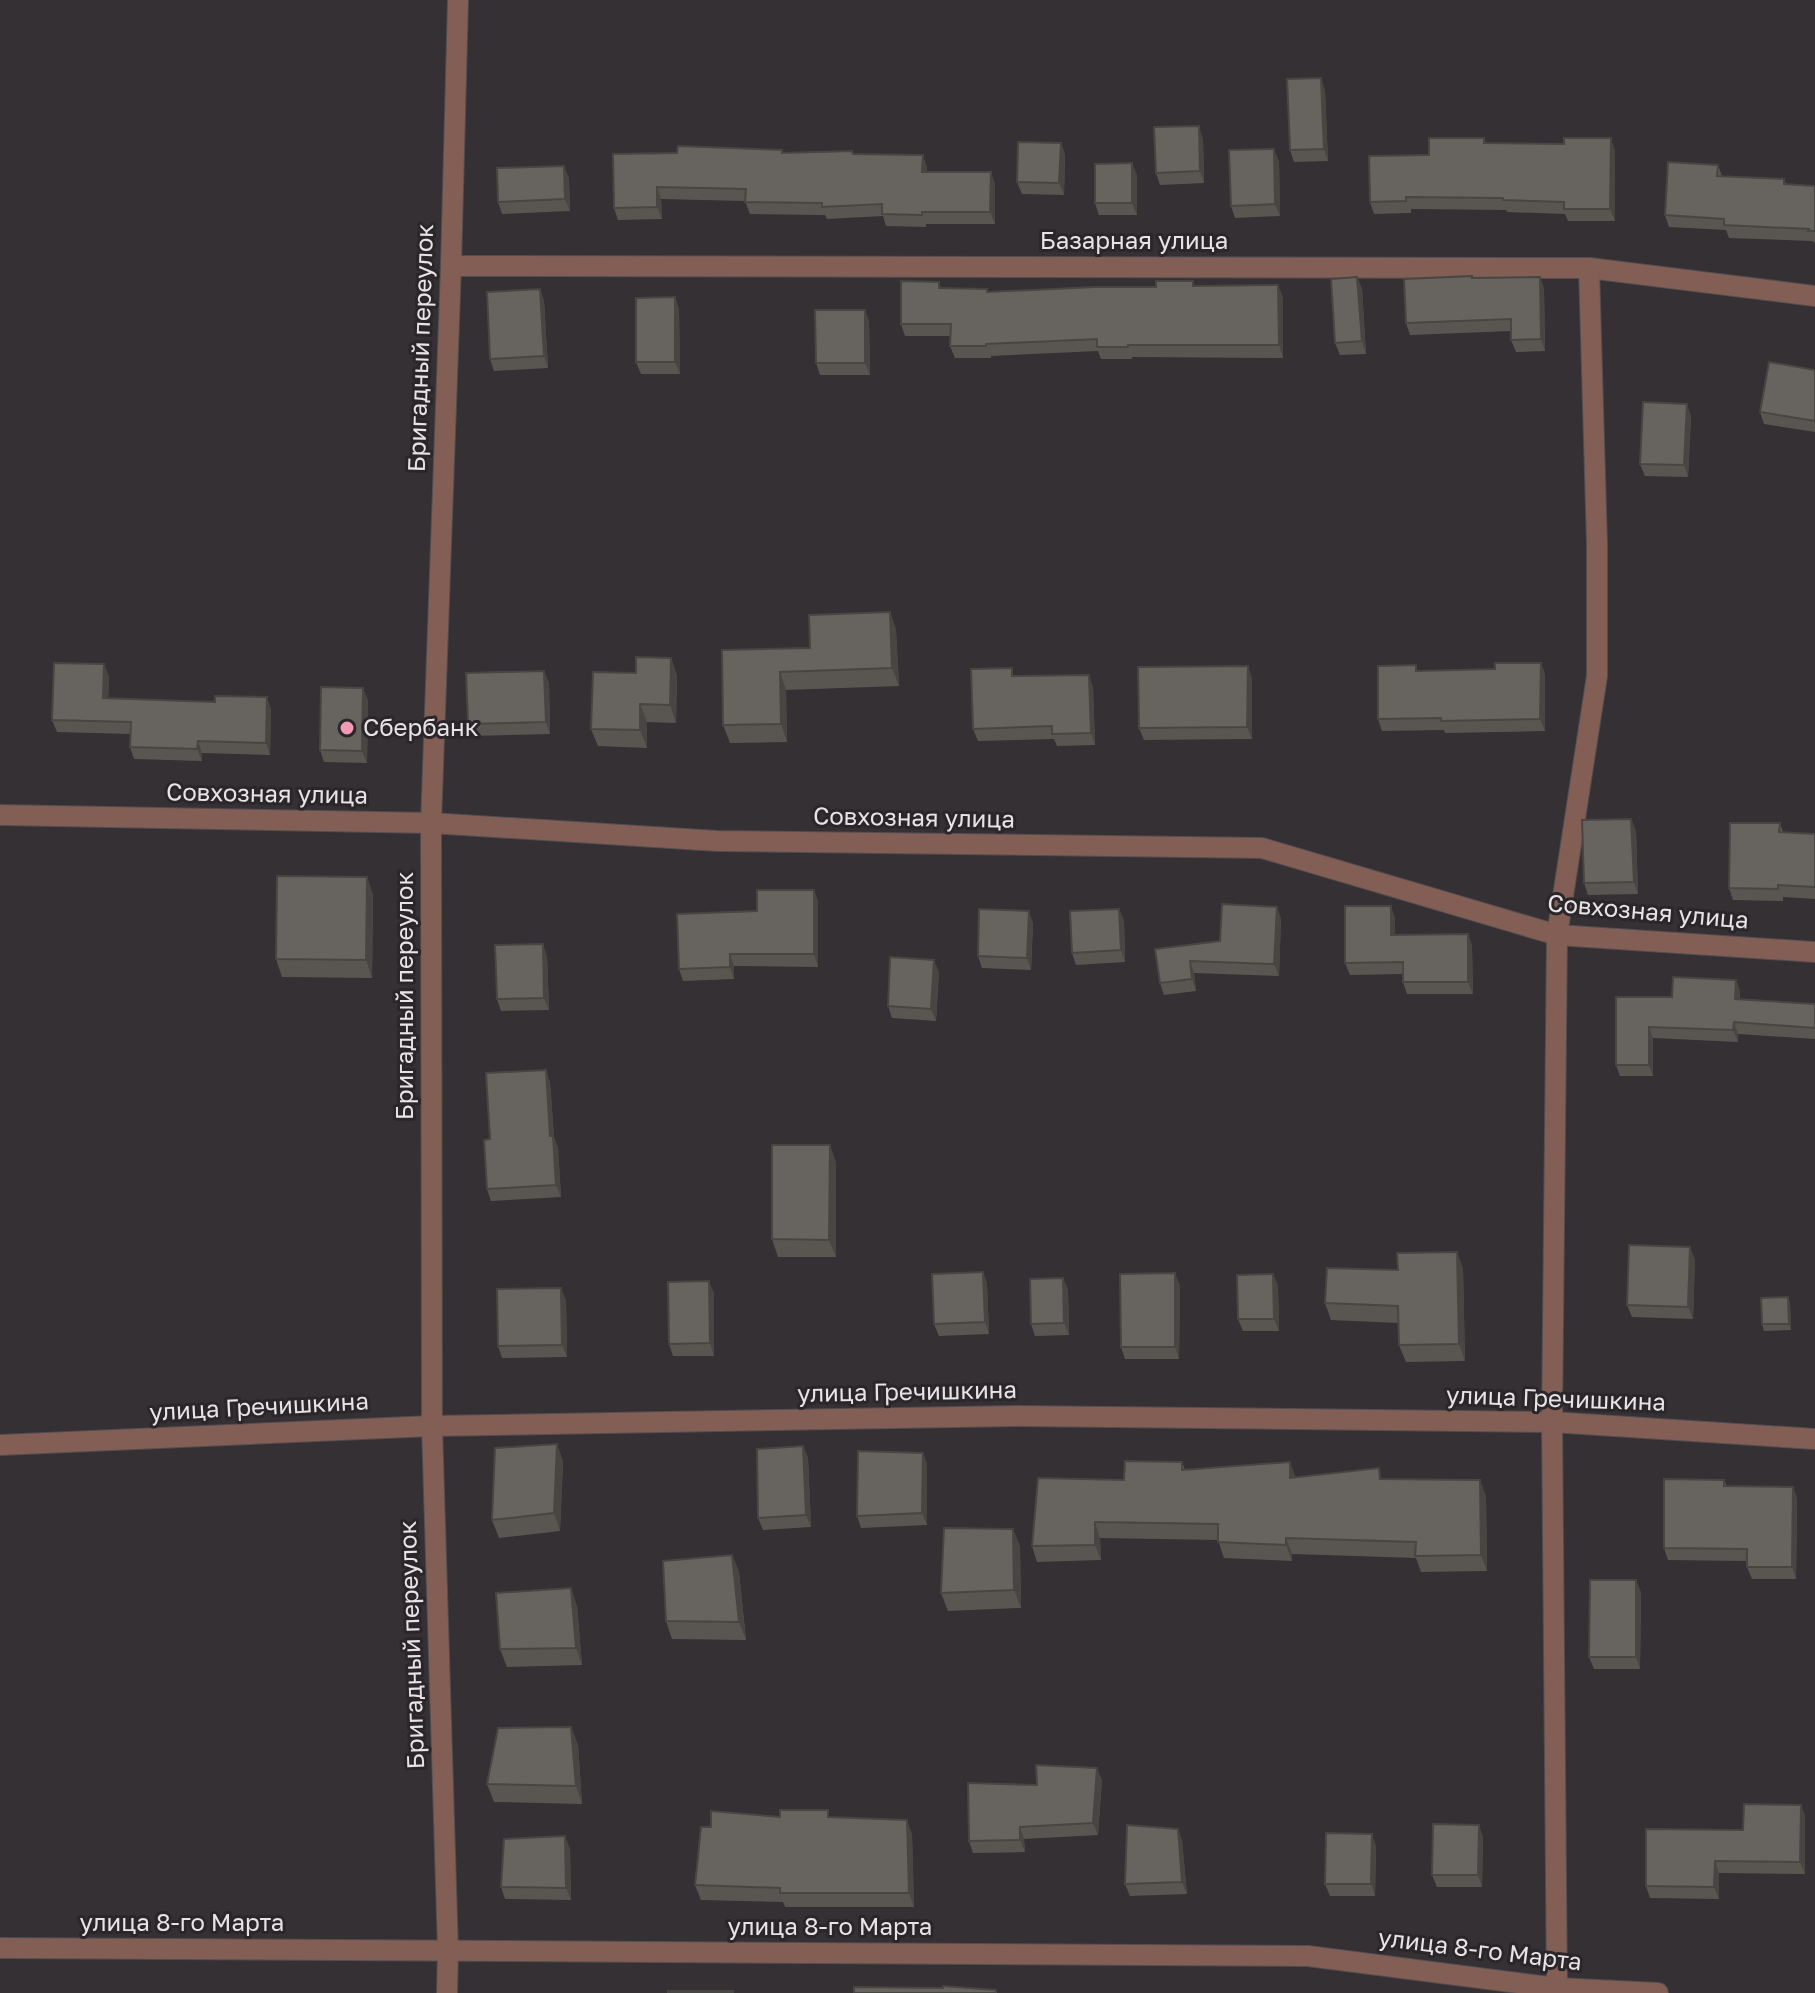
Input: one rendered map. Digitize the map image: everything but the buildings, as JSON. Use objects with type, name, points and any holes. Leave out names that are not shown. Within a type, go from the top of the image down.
[{"type":"street","name":"Бригадный переулок","points":[[447,1993],[432,1426],[431,823],[458,0]]},
{"type":"street","name":"Базарная улица","points":[[451,266],[1589,268],[1815,296]]},
{"type":"street","points":[[1557,1991],[1552,1422],[1557,935],[1597,676],[1597,544],[1589,268]]},
{"type":"street","name":"Совхозная улица","points":[[0,815],[431,823],[718,841],[1262,848],[1557,935],[1815,952]]},
{"type":"street","name":"улица Гречишкина","points":[[0,1445],[432,1426],[1017,1416],[1552,1422],[1815,1439]]},
{"type":"street","name":"улица 8-го Марта","points":[[0,1948],[1308,1956],[1557,1991],[1658,1993]]},
{"type":"place","name":"Сбербанк","points":[[347,728]]}]
